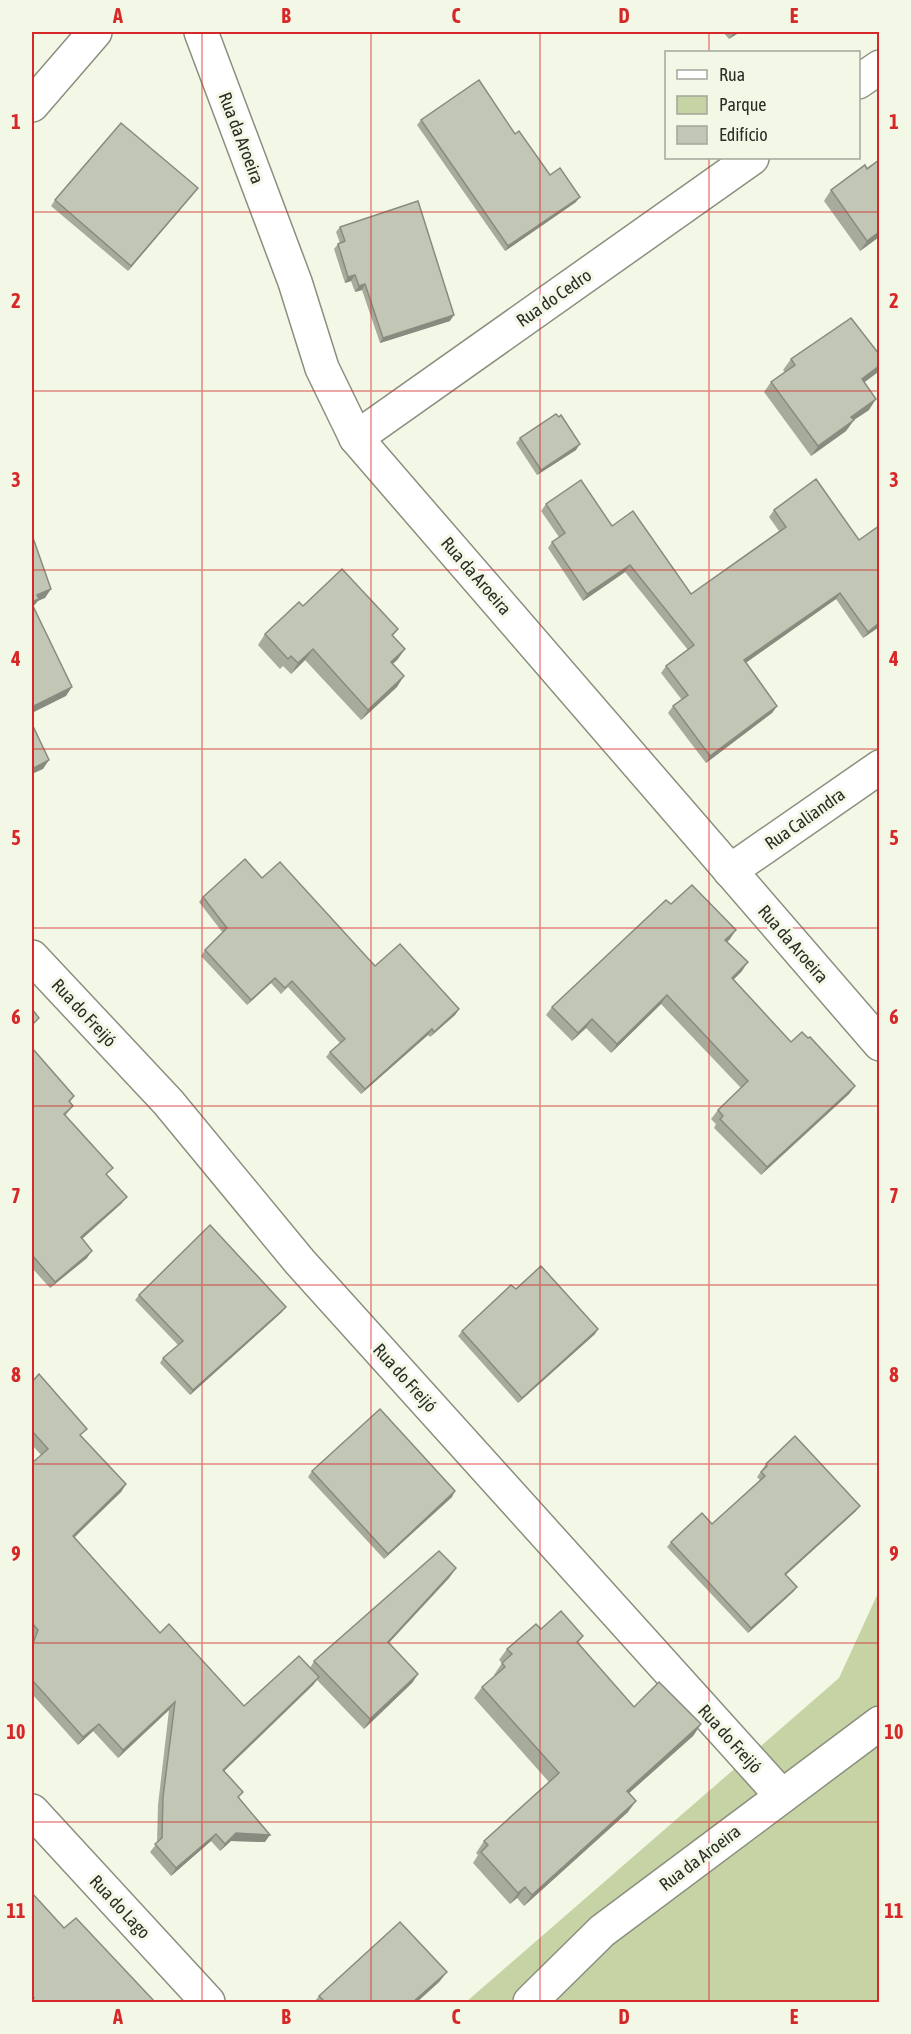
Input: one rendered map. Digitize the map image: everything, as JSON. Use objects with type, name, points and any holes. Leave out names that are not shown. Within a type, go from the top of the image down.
[{"type":"street","points":[[32,105],[95,32]]},
{"type":"street","name":"Rua da Aroeira","points":[[201,32],[295,282],[322,368],[356,438],[879,1044]]},
{"type":"street","points":[[860,81],[879,67]]},
{"type":"street","name":"Rua do Cedro","points":[[356,438],[751,159]]},
{"type":"street","name":"Rua Caliandra","points":[[730,871],[879,767]]},
{"type":"street","name":"Rua do Freijó","points":[[32,957],[168,1102],[300,1262],[782,1796]]},
{"type":"street","name":"Rua da Aroeira","points":[[530,2002],[602,1931],[879,1723]]},
{"type":"street","name":"Rua do Lago","points":[[32,1811],[208,2002]]},
{"type":"green space","points":[[879,1591],[879,2002],[466,2002],[839,1678]]},
{"type":"building","points":[[479,80],[515,134],[519,131],[550,175],[560,168],[580,197],[508,246],[421,120]]},
{"type":"building","points":[[121,123],[198,188],[131,266],[55,200]]},
{"type":"building","points":[[879,160],[879,232],[867,241],[831,190],[865,165],[867,169]]},
{"type":"building","points":[[418,201],[454,315],[383,338],[365,284],[359,286],[355,275],[348,277],[338,244],[345,241],[340,227]]},
{"type":"building","points":[[851,318],[879,354],[879,366],[862,379],[876,399],[851,417],[854,420],[818,446],[771,382],[795,365],[791,359]]},
{"type":"building","points":[[556,414],[559,417],[561,415],[580,444],[541,470],[520,438]]},
{"type":"building","points":[[816,479],[859,540],[879,526],[879,623],[868,632],[840,593],[744,660],[777,706],[710,756],[673,706],[688,695],[666,666],[694,645],[630,565],[587,594],[552,542],[565,533],[546,504],[581,480],[612,526],[633,511],[691,594],[786,527],[774,510]]},
{"type":"building","points":[[32,535],[51,589],[37,595],[39,599],[32,602]]},
{"type":"building","points":[[342,569],[398,629],[392,635],[405,649],[391,662],[404,676],[368,710],[313,649],[298,663],[291,656],[288,659],[265,634],[299,602],[303,606]]},
{"type":"building","points":[[32,604],[72,687],[32,707]]},
{"type":"building","points":[[32,724],[49,760],[32,769]]},
{"type":"building","points":[[245,859],[262,878],[280,862],[375,966],[400,944],[459,1009],[434,1032],[432,1029],[365,1089],[330,1052],[345,1039],[292,981],[285,988],[275,978],[251,1000],[205,950],[227,928],[203,897]]},
{"type":"building","points":[[692,885],[736,930],[725,940],[748,962],[732,978],[791,1042],[802,1032],[808,1038],[810,1037],[855,1086],[767,1167],[720,1119],[723,1116],[718,1110],[748,1081],[667,995],[617,1044],[592,1019],[578,1033],[552,1007],[666,900],[671,904]]},
{"type":"building","points":[[32,1009],[39,1018],[32,1025]]},
{"type":"building","points":[[32,1048],[74,1096],[69,1101],[73,1106],[64,1114],[113,1168],[106,1174],[127,1197],[81,1237],[92,1251],[55,1282],[32,1255]]},
{"type":"building","points":[[210,1225],[286,1307],[193,1390],[163,1358],[183,1341],[139,1295]]},
{"type":"building","points":[[541,1266],[598,1329],[522,1398],[462,1331],[511,1285],[516,1289]]},
{"type":"building","points":[[39,1374],[87,1429],[80,1435],[126,1484],[73,1536],[160,1633],[169,1624],[244,1706],[299,1656],[319,1677],[223,1770],[243,1792],[238,1797],[270,1835],[236,1833],[225,1844],[216,1834],[176,1868],[155,1844],[162,1838],[163,1797],[175,1702],[123,1750],[99,1724],[83,1737],[32,1680],[32,1646],[38,1630],[32,1623],[32,1463],[48,1449],[32,1431],[32,1382]]},
{"type":"building","points":[[380,1409],[455,1491],[388,1554],[312,1471]]},
{"type":"building","points":[[795,1436],[860,1506],[785,1574],[797,1587],[751,1628],[671,1542],[702,1513],[712,1524],[765,1476],[761,1472],[767,1466],[766,1464]]},
{"type":"building","points":[[439,1551],[456,1568],[388,1642],[418,1674],[370,1719],[314,1661]]},
{"type":"building","points":[[561,1611],[583,1636],[577,1642],[634,1707],[659,1682],[701,1724],[627,1791],[636,1801],[532,1895],[525,1887],[518,1893],[481,1852],[488,1845],[484,1841],[559,1773],[482,1687],[505,1667],[502,1663],[512,1654],[507,1649],[536,1624],[541,1629]]},
{"type":"building","points":[[32,1893],[64,1928],[76,1918],[155,2002],[32,2002],[34,1998],[32,1996]]},
{"type":"building","points":[[400,1922],[447,1972],[413,2002],[325,2002],[319,1996]]}]
